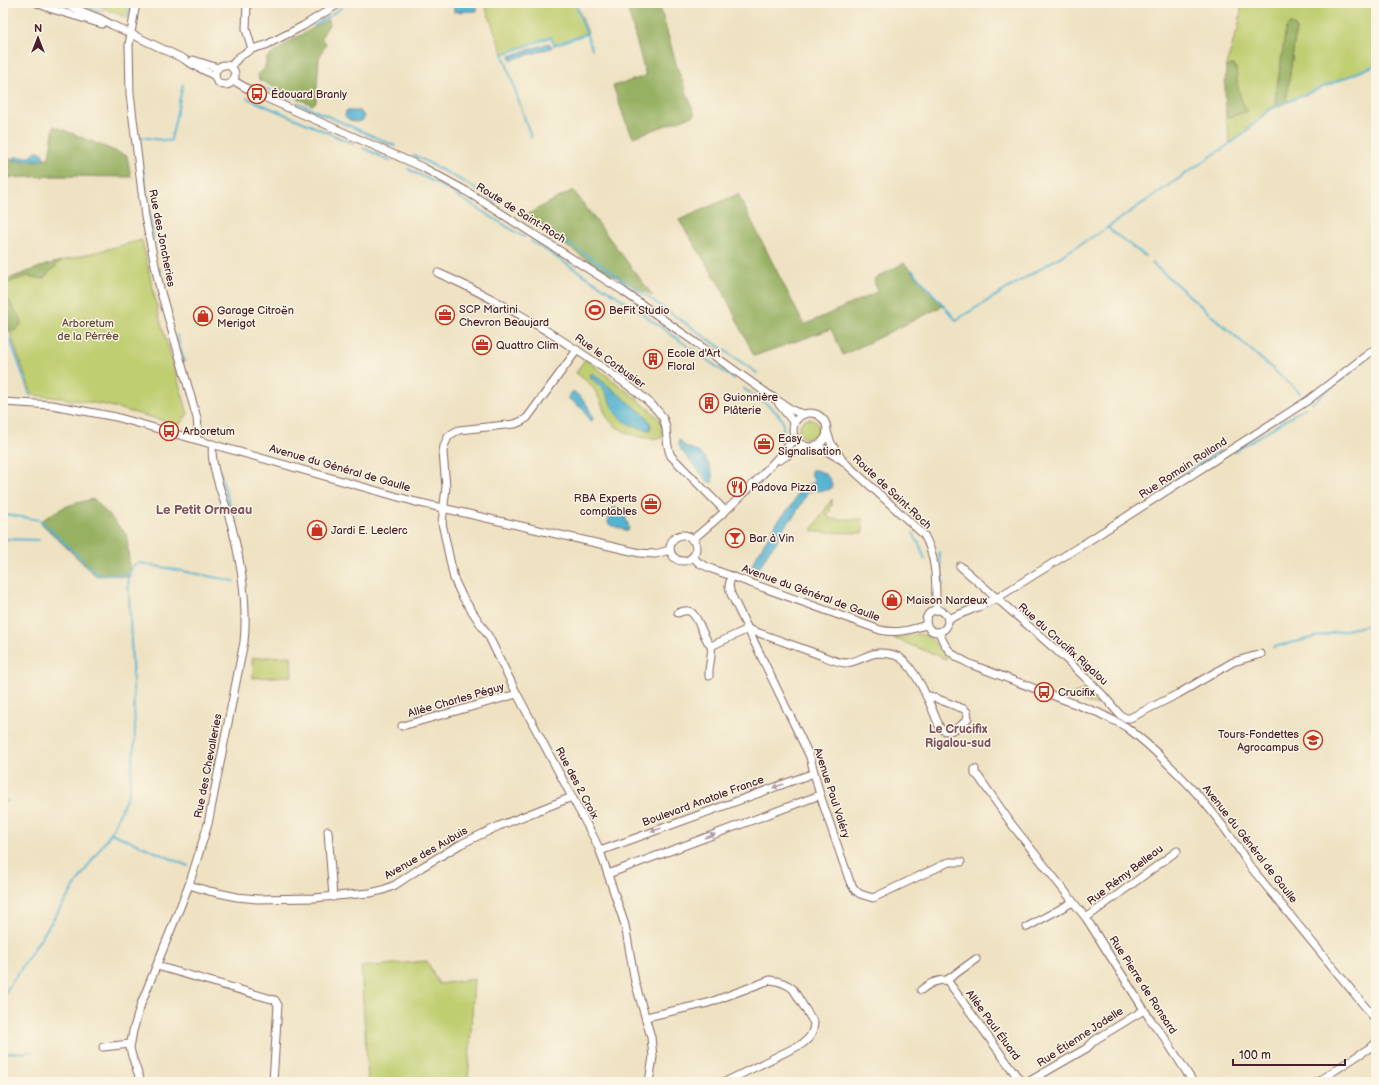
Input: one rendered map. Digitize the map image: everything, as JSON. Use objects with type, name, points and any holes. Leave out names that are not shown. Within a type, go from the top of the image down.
[{"type":"street","points":[[37,3],[52,9],[112,25]]},
{"type":"street","points":[[61,3],[101,19],[130,35],[184,59],[215,76],[218,82],[224,85],[231,84],[236,78],[235,71],[231,66],[224,65],[218,68],[215,76]]},
{"type":"street","name":"Rue des Joncheries","points":[[136,3],[129,45],[130,94],[145,217],[160,289],[197,418],[198,429],[196,439]]},
{"type":"street","points":[[248,3],[246,29],[252,49]]},
{"type":"street","points":[[231,66],[239,57],[252,49],[266,45],[303,26],[340,3]]},
{"type":"street","points":[[184,59],[190,59],[218,68]]},
{"type":"street","name":"Route de Saint-Roch","points":[[234,81],[256,94],[422,167],[466,191],[623,291],[775,399],[794,411],[804,414]]},
{"type":"street","name":"Rue le Corbusier","points":[[438,273],[486,295],[529,319],[621,381],[656,410],[665,423],[666,442],[671,456],[725,511]]},
{"type":"street","name":"Rue Romain Rolland","points":[[948,619],[996,598],[1307,401],[1376,348]]},
{"type":"street","name":"Rue des 2 Croix","points":[[577,350],[522,422],[459,430],[448,438],[443,452],[446,487],[442,523],[454,579],[462,596],[490,638],[517,694],[600,851],[625,925],[635,982],[651,1037],[653,1057],[649,1082]]},
{"type":"street","name":"Route de Saint-Roch","points":[[775,399],[794,423]]},
{"type":"street","name":"Avenue du Général de Gaulle","points":[[3,402],[52,405],[85,410],[145,424],[443,508],[640,553],[655,554],[670,550]]},
{"type":"street","points":[[809,412],[815,413],[820,416],[826,426],[827,432],[823,440],[816,445],[804,445],[798,442],[795,438],[793,428],[794,423],[799,416],[804,414],[809,412]]},
{"type":"street","name":"Route de Saint-Roch","points":[[827,432],[831,443],[842,460]]},
{"type":"street","points":[[692,540],[773,465],[795,438]]},
{"type":"street","name":"Rue des Chevalleries","points":[[141,1082],[132,1056],[130,1044],[141,1004],[189,885],[208,824],[245,631],[243,580],[232,527],[212,458],[213,444]]},
{"type":"street","points":[[773,465],[804,445]]},
{"type":"street","name":"Route de Saint-Roch","points":[[816,445],[842,460],[924,535],[930,547],[935,570],[936,610]]},
{"type":"street","points":[[679,536],[686,536],[692,540],[696,550],[693,557],[682,561],[674,558],[670,550],[673,540],[679,536]]},
{"type":"street","name":"Avenue du Général de Gaulle","points":[[693,557],[699,563],[731,577],[880,630],[897,633],[926,625]]},
{"type":"street","points":[[960,566],[996,598]]},
{"type":"street","name":"Avenue Paul Valéry","points":[[731,577],[730,590],[810,757],[820,795],[854,890],[860,894],[874,898],[949,862],[961,862]]},
{"type":"street","name":"Rue du Crucifix Rigalou","points":[[996,598],[1064,656],[1102,694],[1120,715],[1126,718],[1130,718],[1178,694],[1233,662],[1260,654]]},
{"type":"street","points":[[936,610],[942,611],[948,619],[945,629],[939,632],[933,632],[925,622],[927,615],[936,610]]},
{"type":"street","points":[[678,613],[688,611],[693,614],[711,646],[712,654],[709,664],[709,676]]},
{"type":"street","points":[[711,646],[748,629],[846,663],[870,654],[878,653],[899,657],[911,669],[926,696],[940,728],[944,731],[951,731],[965,722],[968,718],[967,712],[964,709],[930,696],[926,696]]},
{"type":"street","name":"Avenue du Général de Gaulle","points":[[939,632],[943,643],[957,658],[1099,713],[1126,727],[1141,739],[1181,776],[1209,807],[1233,839],[1249,865],[1376,1020]]},
{"type":"street","name":"Allée Charles Péguy","points":[[402,726],[517,694]]},
{"type":"street","name":"Rue Pierre de Ronsard","points":[[975,769],[975,774],[978,776],[1013,826],[1086,918],[1144,1010],[1164,1037],[1193,1082]]},
{"type":"street","name":"Boulevard Anatole France","points":[[600,851],[814,773]]},
{"type":"street","points":[[608,874],[820,795]]},
{"type":"street","name":"Avenue des Aubuis","points":[[189,885],[230,896],[257,899],[284,900],[370,893],[389,888],[461,844],[499,826],[572,797]]},
{"type":"street","points":[[328,831],[334,897]]},
{"type":"street","name":"Rue Rémy Belleau","points":[[1086,918],[1177,851]]},
{"type":"street","points":[[1026,927],[1073,902]]},
{"type":"street","points":[[921,990],[930,983],[938,980],[947,980],[976,959]]},
{"type":"street","points":[[157,966],[275,1000],[278,1005],[273,1082]]},
{"type":"street","points":[[646,1017],[708,1003],[770,980],[779,981],[793,989],[814,1024],[812,1034],[809,1039],[802,1044],[725,1082]]},
{"type":"street","name":"Allée Paul Éluard","points":[[947,980],[1021,1082]]},
{"type":"street","name":"Avenue du Général de Gaulle","points":[[1361,1002],[1376,1011]]},
{"type":"street","name":"Rue Étienne Jodelle","points":[[1028,1082],[1087,1048],[1100,1036],[1144,1010]]},
{"type":"street","points":[[1317,1082],[1374,1046],[1376,1042]]},
{"type":"street","points":[[103,1047],[130,1044]]},
{"type":"street","points":[[1356,1056],[1376,1050]]},
{"type":"green space","points":[[92,3],[131,3],[128,18]]},
{"type":"green space","points":[[484,3],[576,3],[588,33],[554,45],[551,37],[503,54]]},
{"type":"green space","points":[[626,3],[659,3],[677,67],[695,115],[633,137],[625,120],[613,86],[646,76]]},
{"type":"green space","points":[[1242,3],[1376,3],[1376,65],[1286,103],[1296,29],[1295,26],[1291,24],[1289,25],[1286,28],[1274,108],[1241,136],[1230,143],[1226,118],[1247,111],[1239,95],[1231,65],[1226,68],[1235,35],[1238,30]]},
{"type":"green space","points":[[328,20],[330,23],[323,34],[322,39],[326,43],[319,58],[316,102],[312,105],[259,80],[258,73],[264,70],[267,58],[295,38]]},
{"type":"green space","points":[[1291,24],[1295,26],[1296,29],[1286,103],[1274,108],[1286,28]]},
{"type":"green space","points":[[1231,65],[1236,67],[1240,96],[1248,111],[1226,118],[1226,68]]},
{"type":"green space","points":[[54,126],[127,156],[131,177],[55,176],[3,178],[3,159],[49,158]]},
{"type":"green space","points":[[573,190],[653,296],[608,273],[522,217]]},
{"type":"green space","points":[[738,194],[804,325],[877,292],[874,279],[904,263],[943,306],[843,355],[831,329],[754,356],[722,289],[679,220]]},
{"type":"green space","name":"Arboretum de la Pérrée","points":[[142,240],[159,316],[188,414],[179,425],[106,405],[32,395],[3,316],[3,281],[46,265]]},
{"type":"green space","points":[[61,261],[43,279],[27,276],[7,283],[3,288],[3,281]]},
{"type":"green space","points":[[3,292],[22,321],[18,328],[10,332],[3,316]]},
{"type":"green space","points":[[585,359],[631,394],[658,417],[662,425],[662,438],[637,436],[622,430],[610,421],[606,416],[595,390],[576,373]]},
{"type":"green space","points":[[805,419],[813,419],[819,425],[819,433],[813,439],[805,439],[799,433],[799,425]]},
{"type":"green space","points":[[94,499],[127,535],[130,578],[114,575],[96,576],[40,522],[66,507]]},
{"type":"green space","points":[[832,499],[832,506],[830,507],[830,511],[827,516],[831,519],[863,519],[863,533],[816,532],[812,530]]},
{"type":"green space","points":[[918,634],[927,636],[931,639],[946,656],[946,659],[893,638]]},
{"type":"green space","points":[[291,656],[292,676],[253,678],[252,658]]},
{"type":"green space","points":[[1084,687],[1099,701],[1096,703],[1096,706],[1069,695],[1080,691]]},
{"type":"green space","points":[[427,961],[439,984],[474,979],[468,1082],[368,1082],[361,967]]},
{"type":"water","points":[[453,3],[477,3],[477,11],[454,12]]},
{"type":"water","points":[[549,43],[552,46],[551,48],[511,60],[510,56]]},
{"type":"water","points":[[346,111],[360,111],[364,116],[363,120],[358,122],[351,121],[345,116]]},
{"type":"water","points":[[36,151],[42,153],[44,160],[13,161],[15,157],[31,157]]},
{"type":"water","points":[[592,373],[646,416],[651,425],[650,430],[627,423],[620,418],[614,411],[604,390],[590,377]]},
{"type":"water","points":[[572,392],[584,401],[593,419],[592,421],[589,420],[584,410],[569,399],[568,397]]},
{"type":"water","points":[[679,440],[683,445],[697,451],[704,457],[712,472],[712,483],[707,481],[681,450],[678,442]]},
{"type":"water","points":[[812,470],[819,471],[826,475],[831,481],[832,488],[826,490],[809,491],[794,516],[781,531],[776,543],[769,551],[759,568],[754,569],[752,566],[754,560],[778,521],[792,505],[799,490],[802,487],[814,482],[813,477],[810,474]]},
{"type":"water","points":[[613,507],[619,509],[624,515],[629,529],[628,531],[608,523],[609,510]]},
{"type":"waterway","points":[[128,16],[131,3]]},
{"type":"waterway","points":[[575,3],[592,49]]},
{"type":"waterway","points":[[88,7],[103,12]]},
{"type":"waterway","points":[[332,14],[341,8]]},
{"type":"waterway","points":[[314,26],[330,16]]},
{"type":"waterway","points":[[531,137],[503,54],[551,37],[554,45],[586,34]]},
{"type":"waterway","points":[[1105,229],[1241,136],[1270,109],[1376,65]]},
{"type":"waterway","points":[[139,144],[141,137],[171,140],[183,84]]},
{"type":"waterway","points":[[258,85],[289,99]]},
{"type":"waterway","points":[[247,98],[354,144]]},
{"type":"waterway","points":[[298,103],[395,146]]},
{"type":"waterway","points":[[363,148],[391,161]]},
{"type":"waterway","points":[[414,155],[468,184],[496,202]]},
{"type":"waterway","points":[[408,169],[438,184],[524,237]]},
{"type":"waterway","points":[[143,170],[154,238]]},
{"type":"waterway","points":[[529,218],[596,261],[757,373]]},
{"type":"waterway","points":[[1108,227],[1145,256]]},
{"type":"waterway","points":[[912,270],[956,320],[1102,231]]},
{"type":"waterway","points":[[531,241],[620,298],[734,379]]},
{"type":"waterway","points":[[1152,263],[1300,393]]},
{"type":"waterway","points":[[159,268],[162,281]]},
{"type":"waterway","points":[[165,295],[167,301]]},
{"type":"waterway","points":[[177,335],[184,361]]},
{"type":"waterway","points":[[10,339],[30,395]]},
{"type":"waterway","points":[[1312,403],[1353,371]]},
{"type":"waterway","points":[[743,388],[775,411],[783,422],[783,436]]},
{"type":"waterway","points":[[1234,452],[1306,407]]},
{"type":"waterway","points":[[1157,491],[1220,451]]},
{"type":"waterway","points":[[220,472],[231,511]]},
{"type":"waterway","points":[[3,514],[40,520],[97,574],[128,575],[135,728],[129,792],[111,833],[3,996]]},
{"type":"waterway","points":[[913,533],[925,560]]},
{"type":"waterway","points":[[3,539],[39,540]]},
{"type":"waterway","points":[[939,552],[943,584]]},
{"type":"waterway","points":[[128,575],[134,565],[140,563],[234,581]]},
{"type":"waterway","points":[[1273,647],[1376,623]]},
{"type":"waterway","points":[[3,801],[8,801]]},
{"type":"waterway","points":[[111,833],[188,866]]},
{"type":"waterway","points":[[3,1053],[32,1052]]},
{"type":"place","name":"Édouard Branly","points":[[257,94]]},
{"type":"place","name":"BeFit Studio","points":[[595,310]]},
{"type":"place","name":"SCP Martini Chevron Beaujard","points":[[445,315]]},
{"type":"place","name":"Garage Citroën Merigot","points":[[203,316]]},
{"type":"place","name":"Quattro Clim","points":[[482,345]]},
{"type":"place","name":"Ecole d'Art Floral","points":[[653,359]]},
{"type":"place","name":"Guionnière Plâterie","points":[[709,403]]},
{"type":"place","name":"Arboretum","points":[[169,431]]},
{"type":"place","name":"Easy Signalisation","points":[[764,444]]},
{"type":"place","name":"Padova Pizza","points":[[737,487]]},
{"type":"place","name":"RBA Experts comptables","points":[[651,504]]},
{"type":"place","name":"Jardi E. Leclerc","points":[[317,530]]},
{"type":"place","name":"Bar à Vin","points":[[735,538]]},
{"type":"place","name":"Maison Nardeux","points":[[892,600]]},
{"type":"place","name":"Crucifix","points":[[1044,692]]},
{"type":"place","name":"Tours-Fondettes Agrocampus","points":[[1313,740]]},
{"type":"district","name":"Le Petit Ormeau","points":[[204,510]]},
{"type":"district","name":"Le Crucifix Rigalou-sud","points":[[958,736]]}]
